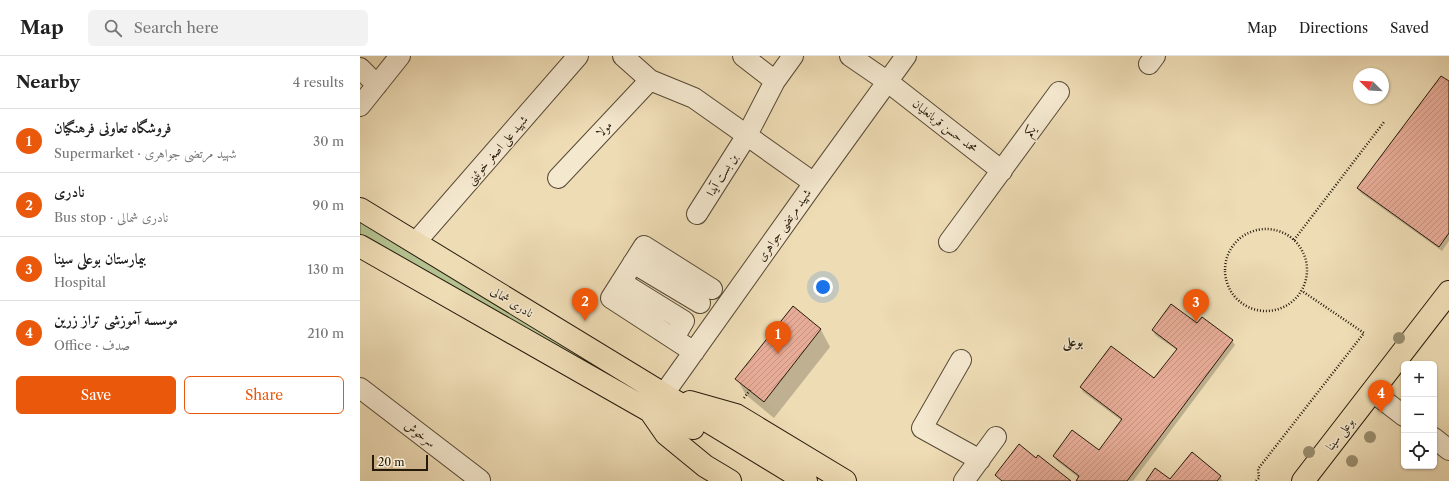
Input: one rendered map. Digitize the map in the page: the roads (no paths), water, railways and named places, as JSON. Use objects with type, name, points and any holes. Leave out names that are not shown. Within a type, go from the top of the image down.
[{"type":"main road","name":"نادری شمالی","points":[[360,209],[415,243],[675,417],[777,481]]},
{"type":"main road","name":"نادری شمالی","points":[[360,246],[806,481]]},
{"type":"main road","name":"بوعلی سینا","points":[[1303,481],[1449,292]]},
{"type":"main road","name":"نادری شمالی","points":[[656,403],[666,434],[705,466],[726,480]]},
{"type":"main road","name":"نادری شمالی","points":[[656,403],[736,415],[845,481]]},
{"type":"street","points":[[360,106],[400,56]]},
{"type":"street","name":"شهید علی اصغر خوئینی","points":[[415,243],[578,56]]},
{"type":"street","points":[[623,56],[650,80],[694,98],[814,183]]},
{"type":"street","points":[[743,56],[775,81]]},
{"type":"street","name":"بن بست آیدا","points":[[697,214],[747,135],[775,81],[793,56]]},
{"type":"street","name":"محمد حسن قربانعلیان","points":[[850,56],[888,82],[1002,171]]},
{"type":"street","name":"شهید مرتضی جواهری","points":[[656,403],[906,56]]},
{"type":"street","points":[[360,68],[377,85]]},
{"type":"street","name":"مولا","points":[[558,178],[650,80]]},
{"type":"street","name":"یکم","points":[[950,242],[1059,92]]},
{"type":"street","points":[[694,352],[611,298],[644,246],[706,296]]},
{"type":"street","points":[[961,360],[922,428],[980,460]]},
{"type":"street","name":"سرخوش","points":[[360,388],[480,480]]},
{"type":"street","points":[[1372,392],[1401,414]]},
{"type":"street","points":[[964,481],[996,437]]},
{"type":"street","points":[[1437,440],[1449,450]]},
{"type":"place","name":"نادری","points":[[585,321]]},
{"type":"place","name":"بیمارستان بوعلی سینا","points":[[1196,322]]},
{"type":"place","name":"فروشگاه تعاونی فرهنگیان","points":[[778,354]]},
{"type":"place","name":"موسسه آموزشی تراز زرین","points":[[1381,413]]},
{"type":"district","name":"بوعلی","points":[[1073,341]]}]
